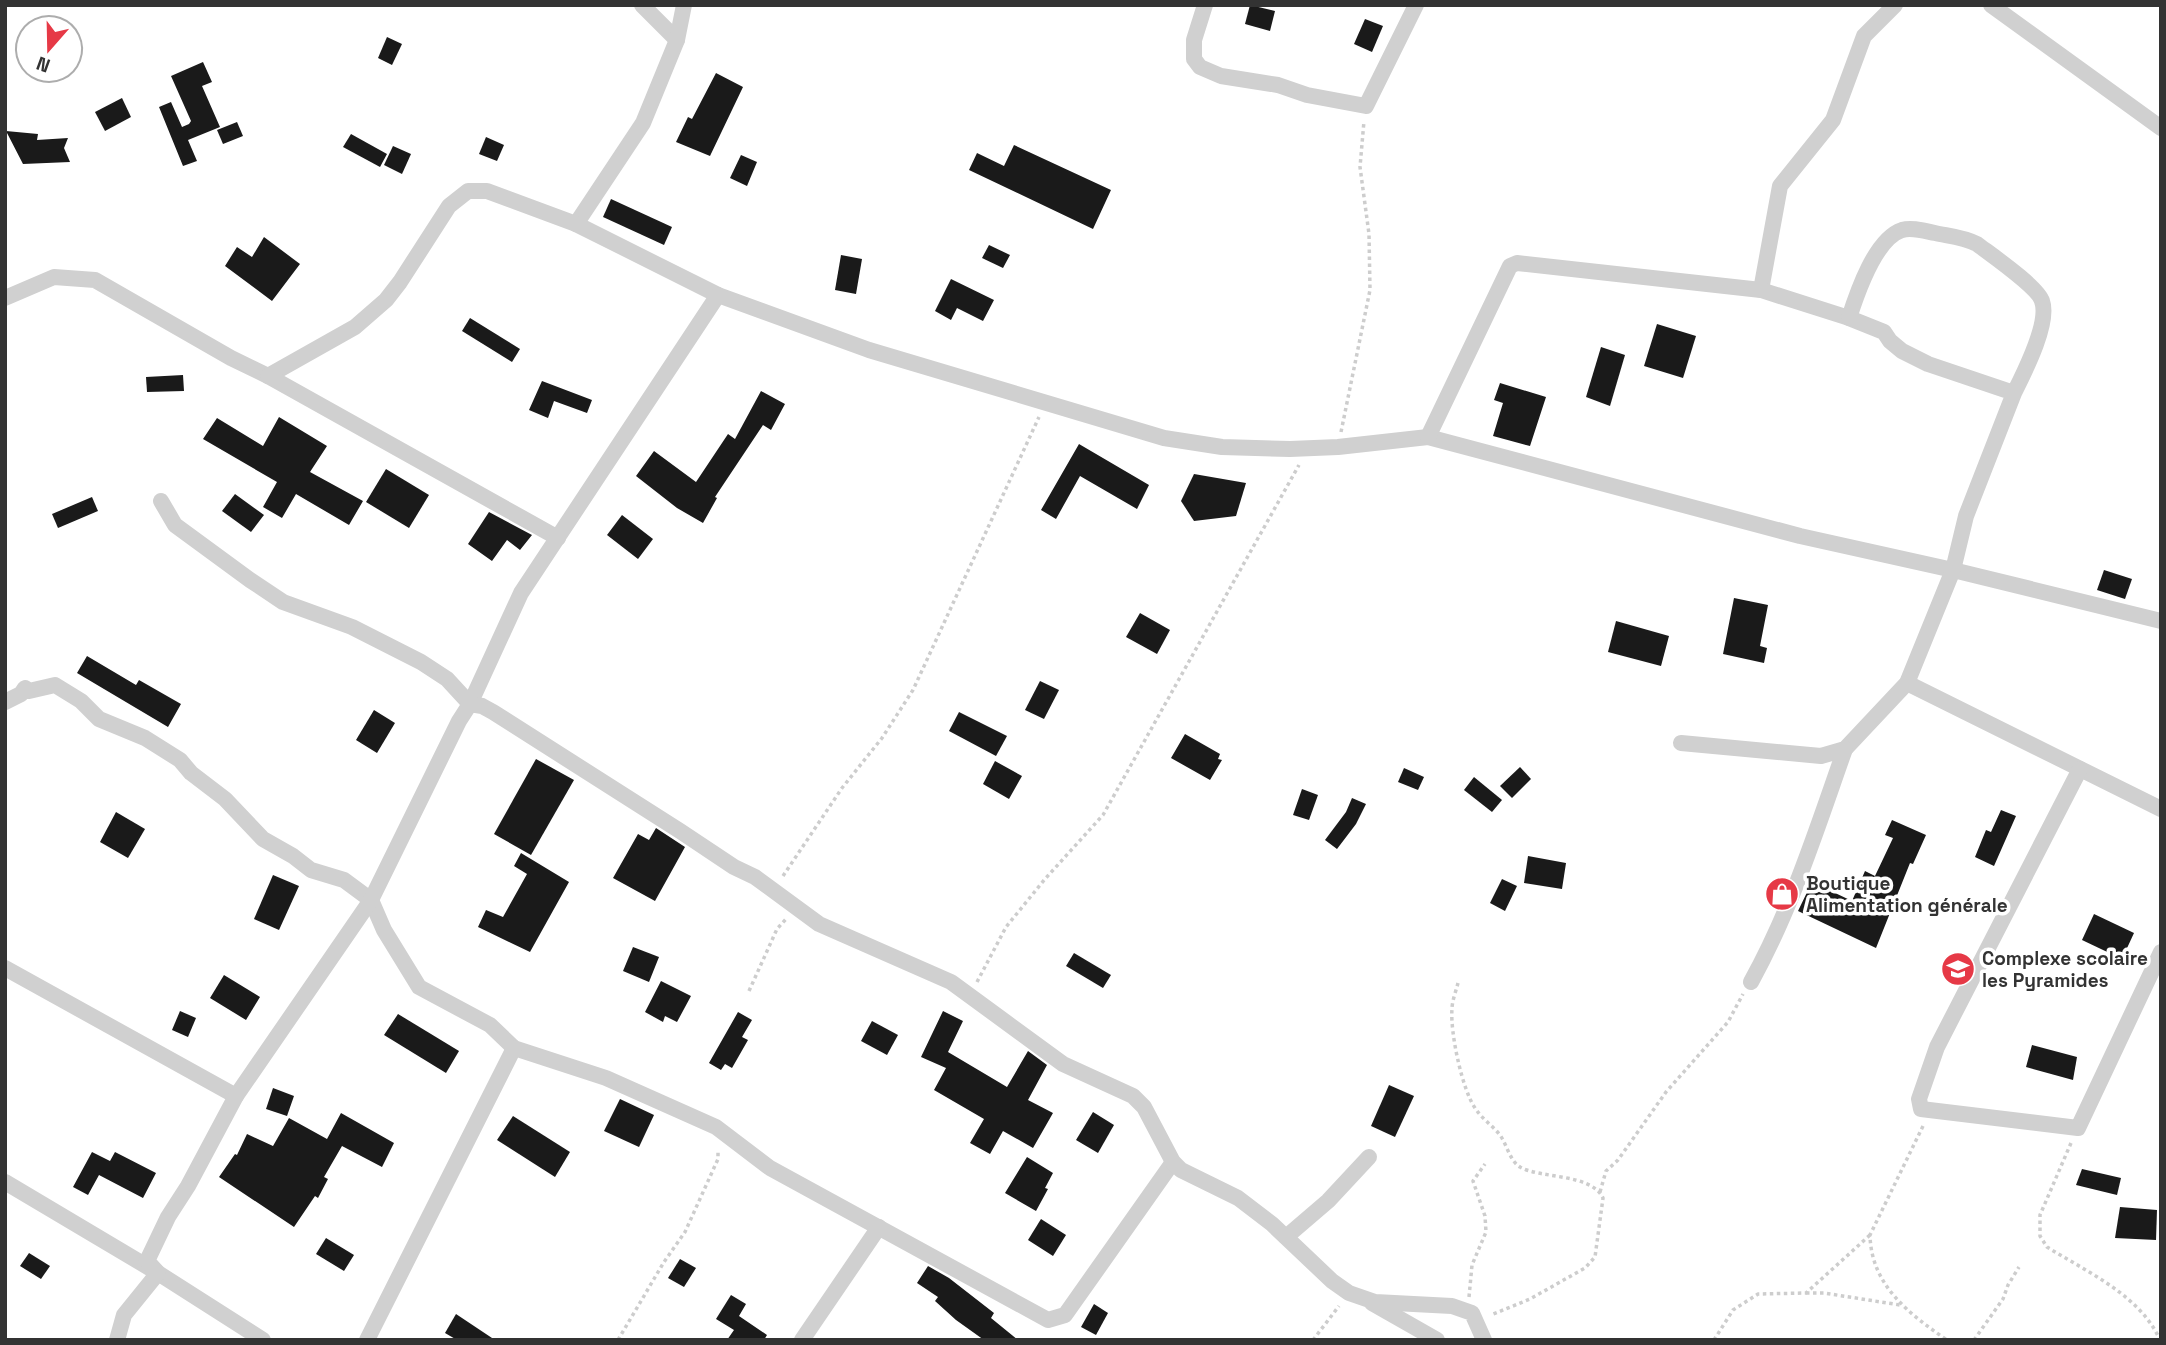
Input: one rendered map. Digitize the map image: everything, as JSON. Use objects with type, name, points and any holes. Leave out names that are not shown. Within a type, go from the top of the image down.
[{"type":"street","points":[[642,5],[677,40]]},
{"type":"street","points":[[576,224],[643,123],[677,40],[684,5]]},
{"type":"street","points":[[1205,5],[1194,40],[1194,59],[1200,66],[1221,76],[1278,85],[1307,95],[1366,106],[1416,5]]},
{"type":"street","points":[[1761,290],[1780,186],[1833,120],[1864,36],[1895,5]]},
{"type":"street","points":[[1991,5],[2161,128]]},
{"type":"street","points":[[268,376],[355,327],[386,300],[400,282],[449,205],[468,191],[487,191],[576,224],[718,295],[869,350],[1164,438],[1222,447],[1309,448],[1428,437],[1800,536],[2160,618]]},
{"type":"street","points":[[1751,982],[1770,948],[1797,884],[1845,748],[1907,683],[1953,570],[1966,516],[2014,393],[2030,362],[2042,325],[2042,301],[2032,288],[1977,244],[1967,239],[1904,230],[1890,236],[1866,273],[1849,318]]},
{"type":"street","points":[[1428,437],[1510,266],[1517,263],[1761,290],[1884,332],[1902,351],[1928,364],[2014,393]]},
{"type":"street","points":[[5,298],[54,277],[76,277],[94,281],[558,538]]},
{"type":"street","points":[[158,1273],[147,1261],[168,1217],[188,1186],[236,1096],[371,900],[459,721],[470,704],[521,593],[718,295]]},
{"type":"street","points":[[161,501],[175,525],[284,602],[317,616],[352,626],[421,662],[447,679],[470,704],[493,712],[774,891],[818,924],[951,982],[1063,1064],[1133,1096],[1144,1107],[1172,1162],[1181,1170],[1238,1198],[1286,1237],[1332,1281],[1437,1340]]},
{"type":"street","points":[[1907,683],[2161,809]]},
{"type":"street","points":[[5,702],[21,694],[25,688],[29,691],[55,685],[82,701],[99,719],[145,738],[180,760],[225,799],[263,839],[311,870],[344,880],[371,900],[384,930],[419,987],[491,1025],[514,1048],[607,1078],[716,1127],[770,1168],[1048,1320],[1065,1315],[1172,1162]]},
{"type":"street","points":[[1681,743],[1821,756],[1845,748]]},
{"type":"street","points":[[2080,769],[1937,1047],[1919,1098],[1922,1109],[2078,1128],[2161,952]]},
{"type":"street","points":[[5,968],[236,1096]]},
{"type":"street","points":[[367,1340],[514,1048]]},
{"type":"street","points":[[1286,1237],[1328,1201],[1369,1157]]},
{"type":"street","points":[[5,1182],[158,1273],[262,1340]]},
{"type":"street","points":[[802,1340],[879,1227]]},
{"type":"street","points":[[117,1340],[124,1315],[158,1273]]},
{"type":"street","points":[[1355,1295],[1375,1302],[1452,1306],[1472,1313],[1484,1340]]},
{"type":"path","points":[[1338,447],[1370,290],[1369,234],[1360,167],[1366,106]]},
{"type":"path","points":[[774,891],[842,788],[882,738],[913,691],[1046,402]]},
{"type":"path","points":[[970,995],[1006,927],[1045,878],[1102,815],[1309,448]]},
{"type":"path","points":[[749,991],[777,929],[797,908]]},
{"type":"path","points":[[1600,1192],[1606,1171],[1618,1160],[1666,1092],[1728,1022],[1751,982]]},
{"type":"path","points":[[1458,983],[1451,1008],[1455,1040],[1472,1105],[1482,1119],[1500,1135],[1517,1165],[1531,1172],[1583,1183],[1600,1192],[1603,1198],[1595,1257],[1585,1268],[1530,1299],[1493,1315],[1472,1313],[1469,1299],[1472,1265],[1486,1232],[1485,1216],[1473,1181],[1485,1164]]},
{"type":"path","points":[[1806,1293],[1871,1235],[1930,1110]]},
{"type":"path","points":[[618,1340],[685,1232],[718,1159],[716,1127]]},
{"type":"path","points":[[2078,1128],[2040,1214],[2040,1236],[2047,1247],[2129,1299],[2155,1327],[2160,1340]]},
{"type":"path","points":[[1871,1235],[1871,1253],[1900,1305],[1947,1340]]},
{"type":"path","points":[[1974,1340],[2003,1299],[2019,1267]]},
{"type":"path","points":[[1714,1340],[1733,1310],[1758,1294],[1824,1293],[1900,1305]]},
{"type":"path","points":[[1313,1340],[1355,1295]]},
{"type":"building","points":[[1250,5],[1275,11],[1270,31],[1245,24]]},
{"type":"building","points":[[1365,19],[1383,26],[1372,52],[1354,44]]},
{"type":"building","points":[[387,37],[402,44],[392,65],[378,58]]},
{"type":"building","points":[[203,62],[212,82],[202,86],[220,127],[188,140],[197,161],[183,166],[159,107],[171,102],[182,127],[189,124],[191,121],[171,76]]},
{"type":"building","points":[[716,73],[743,87],[710,156],[676,142],[688,117],[692,119]]},
{"type":"building","points":[[122,98],[131,117],[105,131],[95,112]]},
{"type":"building","points":[[237,122],[243,136],[223,144],[217,130]]},
{"type":"building","points":[[6,131],[38,134],[37,140],[68,138],[64,148],[70,162],[23,164]]},
{"type":"building","points":[[351,134],[387,154],[380,167],[343,147]]},
{"type":"building","points":[[486,137],[504,145],[497,161],[479,154]]},
{"type":"building","points":[[1014,145],[1111,190],[1093,229],[969,170],[977,153],[1004,166]]},
{"type":"building","points":[[393,146],[411,154],[402,174],[384,165]]},
{"type":"building","points":[[741,155],[757,162],[747,186],[730,178]]},
{"type":"building","points":[[611,199],[672,227],[664,245],[603,217]]},
{"type":"building","points":[[264,237],[300,264],[272,301],[225,266],[237,247],[252,257]]},
{"type":"building","points":[[989,245],[1010,255],[1003,268],[982,258]]},
{"type":"building","points":[[841,255],[862,259],[856,294],[835,290]]},
{"type":"building","points":[[951,279],[994,300],[983,321],[957,308],[951,320],[935,311]]},
{"type":"building","points":[[470,318],[520,349],[512,362],[462,331]]},
{"type":"building","points":[[1657,324],[1696,336],[1683,378],[1644,366]]},
{"type":"building","points":[[1601,347],[1625,355],[1610,406],[1586,397]]},
{"type":"building","points":[[183,375],[184,391],[147,392],[146,377]]},
{"type":"building","points":[[542,381],[592,400],[587,413],[554,401],[548,418],[529,410]]},
{"type":"building","points":[[1500,383],[1546,397],[1530,446],[1493,436],[1503,403],[1494,400]]},
{"type":"building","points":[[761,391],[785,404],[771,430],[763,425],[715,497],[717,498],[703,523],[677,508],[636,476],[654,451],[696,482],[728,434],[735,439]]},
{"type":"building","points":[[279,417],[327,446],[310,472],[363,501],[349,525],[296,494],[282,518],[263,507],[277,482],[203,439],[217,418],[263,446]]},
{"type":"building","points":[[1079,444],[1149,485],[1137,509],[1080,476],[1056,519],[1041,510]]},
{"type":"building","points":[[386,469],[429,495],[409,528],[366,502]]},
{"type":"building","points":[[1194,474],[1246,483],[1236,516],[1194,521],[1181,501]]},
{"type":"building","points":[[235,494],[264,515],[251,532],[222,511]]},
{"type":"building","points":[[92,497],[98,511],[58,528],[52,514]]},
{"type":"building","points":[[489,512],[532,535],[520,550],[507,540],[492,561],[468,544]]},
{"type":"building","points":[[622,515],[653,539],[638,559],[607,535]]},
{"type":"building","points":[[2104,570],[2132,579],[2125,599],[2097,590]]},
{"type":"building","points":[[1734,598],[1768,605],[1760,646],[1767,648],[1764,663],[1723,654]]},
{"type":"building","points":[[1140,613],[1170,630],[1157,654],[1126,637]]},
{"type":"building","points":[[1616,621],[1669,636],[1661,666],[1608,652]]},
{"type":"building","points":[[87,656],[136,685],[139,680],[181,704],[168,727],[77,673]]},
{"type":"building","points":[[1040,681],[1059,690],[1044,719],[1025,710]]},
{"type":"building","points":[[374,710],[395,723],[377,753],[356,740]]},
{"type":"building","points":[[959,712],[1007,736],[996,756],[949,731]]},
{"type":"building","points":[[1185,734],[1220,754],[1218,759],[1222,760],[1210,780],[1171,758]]},
{"type":"building","points":[[536,759],[574,780],[531,855],[494,834]]},
{"type":"building","points":[[995,761],[1022,776],[1009,799],[983,784]]},
{"type":"building","points":[[1520,767],[1531,779],[1512,798],[1500,786]]},
{"type":"building","points":[[1404,768],[1424,777],[1418,790],[1398,782]]},
{"type":"building","points":[[1474,777],[1502,800],[1492,812],[1464,790]]},
{"type":"building","points":[[1302,789],[1318,795],[1309,820],[1293,815]]},
{"type":"building","points":[[1352,798],[1366,804],[1356,824],[1337,849],[1325,840],[1346,812]]},
{"type":"building","points":[[2001,810],[2016,816],[1994,866],[1975,857],[1986,830],[1991,832]]},
{"type":"building","points":[[116,812],[145,829],[128,858],[100,842]]},
{"type":"building","points":[[1892,820],[1926,835],[1913,864],[1910,863],[1876,948],[1798,911],[1812,882],[1852,901],[1865,871],[1875,876],[1893,838],[1885,835]]},
{"type":"building","points":[[656,828],[685,847],[655,901],[613,878],[638,834],[649,840]]},
{"type":"building","points":[[521,853],[569,882],[530,952],[478,927],[486,910],[503,917],[527,874],[514,866]]},
{"type":"building","points":[[1528,856],[1566,863],[1562,889],[1524,883]]},
{"type":"building","points":[[273,875],[299,886],[279,930],[254,919]]},
{"type":"building","points":[[1502,879],[1517,886],[1505,911],[1490,903]]},
{"type":"building","points":[[2094,914],[2134,933],[2122,959],[2082,940]]},
{"type":"building","points":[[633,947],[659,957],[649,982],[623,971]]},
{"type":"building","points":[[1074,953],[1111,975],[1103,988],[1066,966]]},
{"type":"building","points":[[224,975],[260,997],[246,1020],[210,998]]},
{"type":"building","points":[[661,981],[691,996],[677,1022],[665,1016],[663,1022],[645,1012]]},
{"type":"building","points":[[180,1011],[196,1018],[188,1037],[172,1030]]},
{"type":"building","points":[[943,1011],[963,1021],[948,1052],[1007,1087],[1028,1051],[1047,1065],[1028,1100],[1053,1113],[1033,1148],[1003,1131],[990,1154],[970,1143],[984,1119],[934,1090],[946,1068],[921,1057]]},
{"type":"building","points":[[738,1012],[752,1020],[742,1037],[748,1040],[732,1068],[725,1064],[721,1070],[709,1063]]},
{"type":"building","points":[[398,1014],[459,1051],[446,1073],[384,1035]]},
{"type":"building","points":[[872,1021],[898,1035],[887,1055],[861,1041]]},
{"type":"building","points":[[2032,1045],[2077,1057],[2073,1080],[2026,1067]]},
{"type":"building","points":[[1389,1085],[1414,1096],[1395,1137],[1371,1126]]},
{"type":"building","points":[[273,1088],[294,1096],[287,1116],[266,1109]]},
{"type":"building","points":[[620,1099],[654,1115],[639,1147],[604,1131]]},
{"type":"building","points":[[1093,1112],[1114,1125],[1098,1153],[1076,1140]]},
{"type":"building","points":[[341,1113],[394,1143],[382,1167],[342,1146],[324,1177],[328,1179],[318,1198],[315,1196],[294,1227],[219,1177],[235,1154],[237,1155],[247,1134],[273,1146],[289,1118],[327,1139]]},
{"type":"building","points":[[513,1116],[570,1152],[555,1177],[497,1140]]},
{"type":"building","points":[[92,1152],[110,1161],[115,1152],[156,1173],[143,1198],[99,1175],[88,1195],[73,1187]]},
{"type":"building","points":[[1027,1157],[1053,1173],[1036,1211],[1005,1193]]},
{"type":"building","points":[[2082,1169],[2121,1178],[2117,1195],[2076,1185]]},
{"type":"building","points":[[2120,1207],[2157,1210],[2156,1240],[2115,1238]]},
{"type":"building","points":[[1041,1219],[1066,1235],[1053,1256],[1028,1240]]},
{"type":"building","points":[[326,1238],[354,1255],[344,1271],[316,1254]]},
{"type":"building","points":[[29,1253],[50,1266],[41,1279],[20,1266]]},
{"type":"building","points":[[680,1259],[696,1268],[684,1287],[668,1278]]},
{"type":"building","points":[[928,1266],[949,1278],[994,1313],[991,1318],[1018,1340],[984,1340],[956,1320],[935,1301],[938,1297],[917,1283]]},
{"type":"building","points":[[731,1295],[746,1304],[739,1316],[767,1335],[764,1340],[727,1340],[734,1330],[716,1319]]},
{"type":"building","points":[[1094,1304],[1108,1313],[1096,1335],[1081,1327]]},
{"type":"building","points":[[456,1314],[495,1340],[457,1340],[445,1333]]},
{"type":"place","name":"Boutique Alimentation générale","points":[[1782,894]]},
{"type":"place","name":"Complexe scolaire les Pyramides","points":[[1958,969]]}]
